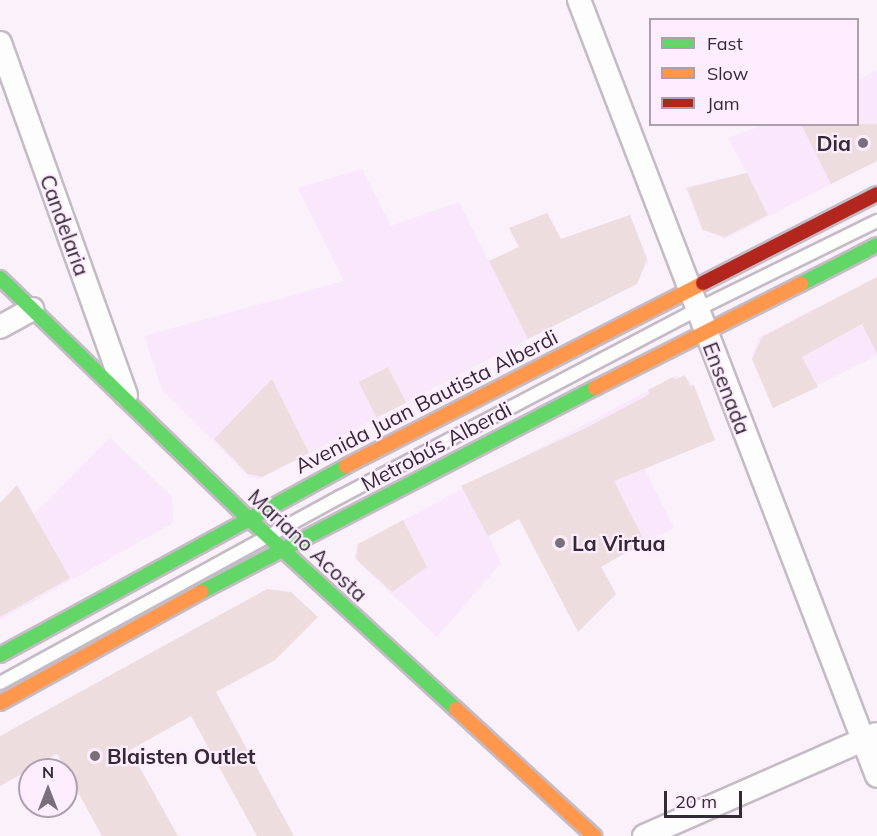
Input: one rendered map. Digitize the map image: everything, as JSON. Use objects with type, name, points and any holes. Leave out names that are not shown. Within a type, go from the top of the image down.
[{"type":"main road","name":"Avenida Juan Bautista Alberdi","points":[[0,704],[281,548],[696,310],[877,194]]},
{"type":"main road","name":"Avenida Juan Bautista Alberdi","points":[[0,655],[247,517],[696,310],[877,245]]},
{"type":"main road","name":"Mariano Acosta","points":[[0,278],[130,408],[594,836]]},
{"type":"street","name":"Ensenada","points":[[579,0],[696,310],[870,737],[877,776]]},
{"type":"street","name":"Candelaria","points":[[0,43],[130,408]]},
{"type":"street","points":[[0,327],[32,309]]},
{"type":"street","points":[[644,836],[870,737]]},
{"type":"lane","name":"Metrobús Alberdi","points":[[0,683],[267,536],[696,310],[877,221]]},
{"type":"shaded area","points":[[877,70],[877,160],[725,239],[702,229],[685,187],[747,173],[728,138],[760,126],[859,126],[859,79]]},
{"type":"shaded area","points":[[362,169],[391,226],[459,202],[489,261],[519,247],[509,228],[547,213],[561,239],[630,215],[648,262],[637,282],[260,479],[249,477],[162,390],[144,336],[344,281],[298,188]]},
{"type":"shaded area","points":[[877,277],[877,355],[773,408],[752,357],[759,337]]},
{"type":"shaded area","points":[[676,376],[690,381],[715,440],[645,469],[674,528],[601,566],[616,594],[578,632],[519,519],[488,535],[501,563],[437,637],[355,559],[357,545]]},
{"type":"shaded area","points":[[110,437],[172,497],[173,523],[0,620],[0,503],[17,485],[34,514]]},
{"type":"building","points":[[877,124],[877,161],[831,184],[802,126]]},
{"type":"building","points":[[747,173],[768,215],[725,237],[703,230],[687,188]]},
{"type":"building","points":[[547,213],[561,239],[630,215],[647,259],[637,284],[528,339],[489,261],[519,247],[509,228]]},
{"type":"building","points":[[877,277],[877,354],[862,324],[802,357],[818,387],[773,408],[752,359],[762,337]]},
{"type":"building","points":[[388,367],[406,403],[377,418],[359,382]]},
{"type":"building","points":[[685,375],[690,386],[694,385],[715,440],[614,481],[645,542],[601,567],[616,594],[578,632],[519,519],[488,536],[461,486],[586,428],[650,394],[648,390],[673,377],[675,380]]},
{"type":"building","points":[[272,379],[309,453],[262,477],[248,474],[214,439]]},
{"type":"building","points":[[17,485],[70,578],[0,617],[0,503]]},
{"type":"building","points":[[403,520],[427,567],[392,592],[356,559],[358,544]]},
{"type":"building","points":[[267,589],[291,592],[318,617],[275,660],[216,692],[294,836],[257,836],[191,716],[130,750],[178,836],[102,836],[78,792],[78,758],[59,758],[57,754],[50,758],[18,758],[18,776],[0,786],[0,736]]},
{"type":"traffic: fast","points":[[801,284],[877,245]]},
{"type":"traffic: fast","points":[[0,278],[247,517],[456,709]]},
{"type":"traffic: fast","points":[[201,592],[595,388]]},
{"type":"traffic: fast","points":[[0,655],[346,466]]},
{"type":"traffic: slow","points":[[346,466],[703,283]]},
{"type":"traffic: slow","points":[[595,388],[801,284]]},
{"type":"traffic: slow","points":[[0,703],[201,592]]},
{"type":"traffic: slow","points":[[456,709],[594,836]]},
{"type":"traffic: jam","points":[[703,283],[877,194]]},
{"type":"place","name":"Dia","points":[[863,143]]},
{"type":"place","name":"La Virtua","points":[[560,543]]},
{"type":"place","name":"Blaisten Outlet","points":[[95,756]]}]
